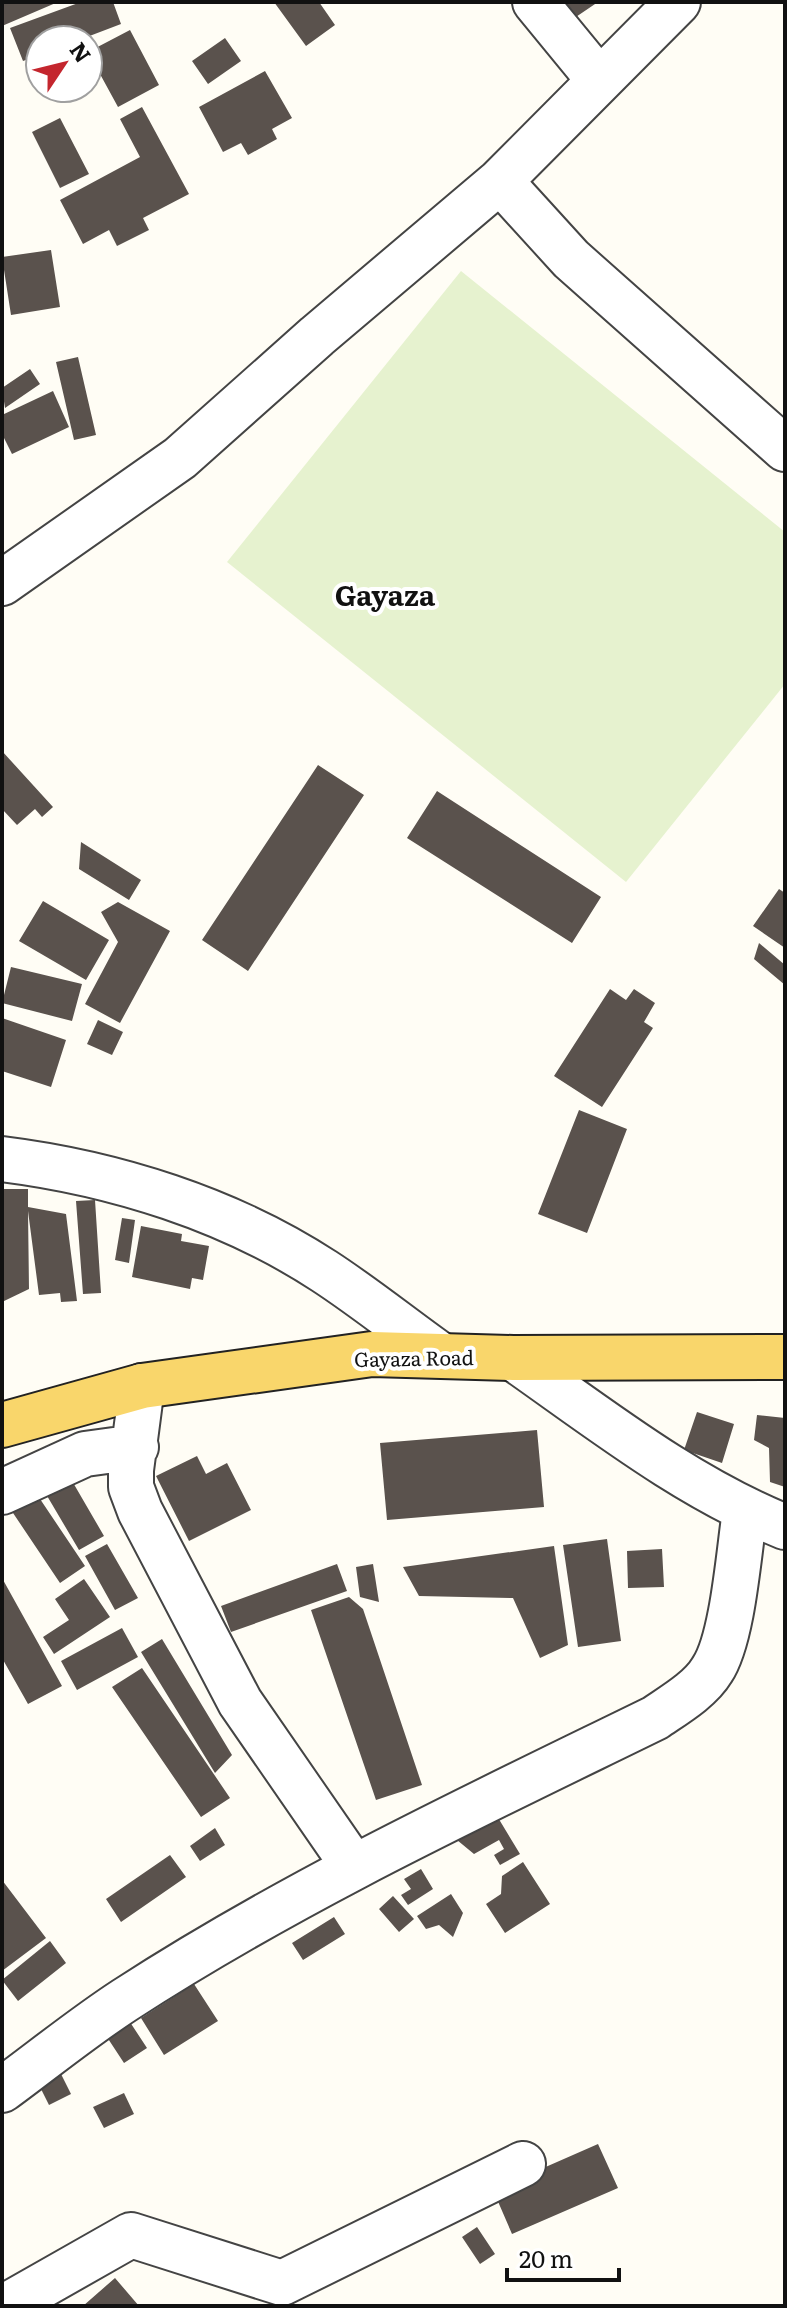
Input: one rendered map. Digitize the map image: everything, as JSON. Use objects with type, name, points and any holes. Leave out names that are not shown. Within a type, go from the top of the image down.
[{"type":"main road","name":"Gayaza Road","points":[[2,1425],[142,1386],[372,1354],[513,1358],[785,1357]]},
{"type":"street","points":[[535,2],[599,80]]},
{"type":"street","points":[[2,583],[180,458],[317,336],[500,181],[678,2]]},
{"type":"street","points":[[500,181],[571,259],[785,449]]},
{"type":"street","points":[[2,1159],[58,1166],[146,1190],[235,1222],[323,1270],[439,1354]]},
{"type":"street","points":[[513,1358],[645,1450],[745,1511],[785,1527]]},
{"type":"street","points":[[142,1386],[131,1470],[131,1487],[140,1511],[240,1702],[354,1867]]},
{"type":"street","points":[[2,1492],[85,1454],[136,1447]]},
{"type":"street","points":[[2,2090],[123,2001],[240,1930],[354,1867],[655,1718],[681,1700],[712,1671],[725,1638],[745,1511]]},
{"type":"street","points":[[6,2306],[131,2235],[282,2283],[523,2164]]},
{"type":"green space","points":[[461,271],[785,532],[785,684],[626,882],[227,562]]},
{"type":"building","points":[[2,2],[58,2],[2,26]]},
{"type":"building","points":[[81,2],[113,2],[121,24],[104,30],[104,24],[24,24],[23,61],[10,28]]},
{"type":"building","points":[[274,2],[319,2],[335,25],[306,46]]},
{"type":"building","points":[[552,2],[598,2],[567,23]]},
{"type":"building","points":[[130,30],[159,85],[118,107],[104,81],[104,44]]},
{"type":"building","points":[[225,38],[241,61],[208,84],[192,61]]},
{"type":"building","points":[[265,71],[292,118],[272,129],[277,139],[248,155],[241,143],[223,152],[199,107]]},
{"type":"building","points":[[142,107],[189,194],[143,218],[149,230],[117,246],[109,230],[83,244],[60,200],[140,157],[120,119]]},
{"type":"building","points":[[60,118],[89,174],[60,188],[32,132]]},
{"type":"building","points":[[51,250],[60,307],[11,315],[2,257]]},
{"type":"building","points":[[78,357],[96,435],[74,440],[56,362]]},
{"type":"building","points":[[30,369],[40,384],[5,408],[2,388]]},
{"type":"building","points":[[53,391],[69,427],[12,454],[2,434],[2,415]]},
{"type":"building","points":[[2,751],[53,807],[42,817],[35,809],[17,825],[2,809]]},
{"type":"building","points":[[318,765],[364,795],[248,971],[202,940]]},
{"type":"building","points":[[437,791],[601,897],[572,943],[407,838]]},
{"type":"building","points":[[81,842],[141,880],[129,900],[79,869]]},
{"type":"building","points":[[779,889],[785,893],[785,948],[753,926]]},
{"type":"building","points":[[43,901],[109,940],[86,980],[19,941]]},
{"type":"building","points":[[118,902],[170,931],[120,1023],[85,1004],[118,942],[101,912]]},
{"type":"building","points":[[759,943],[785,965],[785,985],[754,959]]},
{"type":"building","points":[[11,967],[82,984],[72,1021],[2,1003]]},
{"type":"building","points":[[610,989],[626,1000],[634,989],[655,1003],[644,1022],[653,1028],[602,1107],[554,1076]]},
{"type":"building","points":[[2,1018],[66,1040],[51,1087],[2,1071]]},
{"type":"building","points":[[98,1020],[123,1032],[112,1055],[87,1044]]},
{"type":"building","points":[[579,1110],[627,1129],[587,1233],[538,1214]]},
{"type":"building","points":[[2,1189],[28,1189],[28,1207],[66,1214],[77,1301],[61,1302],[60,1293],[39,1295],[28,1211],[29,1289],[2,1302]]},
{"type":"building","points":[[95,1200],[101,1293],[83,1294],[76,1201]]},
{"type":"building","points":[[122,1218],[135,1220],[129,1263],[115,1260]]},
{"type":"building","points":[[141,1226],[182,1234],[181,1241],[209,1246],[203,1280],[192,1278],[190,1289],[132,1277]]},
{"type":"building","points":[[697,1412],[734,1424],[722,1463],[684,1450]]},
{"type":"building","points":[[757,1415],[785,1418],[785,1487],[770,1482],[769,1448],[754,1440]]},
{"type":"building","points":[[537,1430],[544,1507],[387,1520],[380,1443]]},
{"type":"building","points":[[197,1456],[206,1474],[227,1463],[251,1510],[189,1541],[156,1476]]},
{"type":"building","points":[[68,1474],[104,1536],[79,1550],[43,1489]]},
{"type":"building","points":[[34,1490],[85,1566],[60,1583],[9,1507]]},
{"type":"building","points":[[607,1539],[621,1641],[578,1647],[563,1545]]},
{"type":"building","points":[[107,1544],[138,1598],[115,1610],[85,1556]]},
{"type":"building","points":[[554,1546],[568,1645],[540,1658],[513,1598],[419,1596],[403,1567]]},
{"type":"building","points":[[662,1549],[664,1587],[628,1588],[627,1551]]},
{"type":"building","points":[[337,1564],[347,1591],[231,1632],[221,1606]]},
{"type":"building","points":[[373,1564],[379,1602],[360,1597],[356,1567]]},
{"type":"building","points":[[2,1578],[62,1686],[28,1704],[2,1658]]},
{"type":"building","points":[[84,1579],[110,1617],[54,1654],[43,1637],[69,1620],[55,1599]]},
{"type":"building","points":[[349,1597],[363,1609],[422,1785],[376,1800],[311,1610]]},
{"type":"building","points":[[122,1628],[138,1657],[77,1690],[61,1661]]},
{"type":"building","points":[[162,1639],[232,1755],[215,1773],[141,1652]]},
{"type":"building","points":[[142,1668],[230,1798],[201,1817],[112,1687]]},
{"type":"building","points":[[497,1816],[520,1854],[500,1865],[494,1855],[504,1849],[499,1840],[474,1854],[457,1840]]},
{"type":"building","points":[[215,1828],[225,1845],[200,1861],[190,1846]]},
{"type":"building","points":[[170,1855],[186,1877],[121,1922],[106,1899]]},
{"type":"building","points":[[523,1862],[550,1904],[505,1933],[486,1904],[501,1894],[502,1876]]},
{"type":"building","points":[[421,1869],[433,1889],[408,1905],[401,1895],[411,1889],[404,1879]]},
{"type":"building","points":[[2,1880],[46,1938],[2,1971]]},
{"type":"building","points":[[451,1894],[463,1913],[453,1937],[439,1925],[426,1929],[417,1916]]},
{"type":"building","points":[[393,1896],[414,1919],[399,1932],[379,1909]]},
{"type":"building","points":[[334,1917],[345,1934],[303,1960],[292,1943]]},
{"type":"building","points":[[50,1941],[66,1963],[18,2001],[2,1980]]},
{"type":"building","points":[[194,1984],[218,2021],[164,2055],[141,2018]]},
{"type":"building","points":[[124,2013],[147,2048],[124,2063],[101,2028]]},
{"type":"building","points":[[59,2070],[71,2094],[49,2105],[37,2081]]},
{"type":"building","points":[[124,2093],[134,2114],[104,2128],[93,2107]]},
{"type":"building","points":[[598,2144],[618,2188],[512,2234],[493,2190]]},
{"type":"building","points":[[477,2227],[495,2254],[480,2264],[462,2237]]},
{"type":"building","points":[[115,2278],[139,2306],[83,2306]]},
{"type":"district","name":"Gayaza","points":[[385,594]]}]
